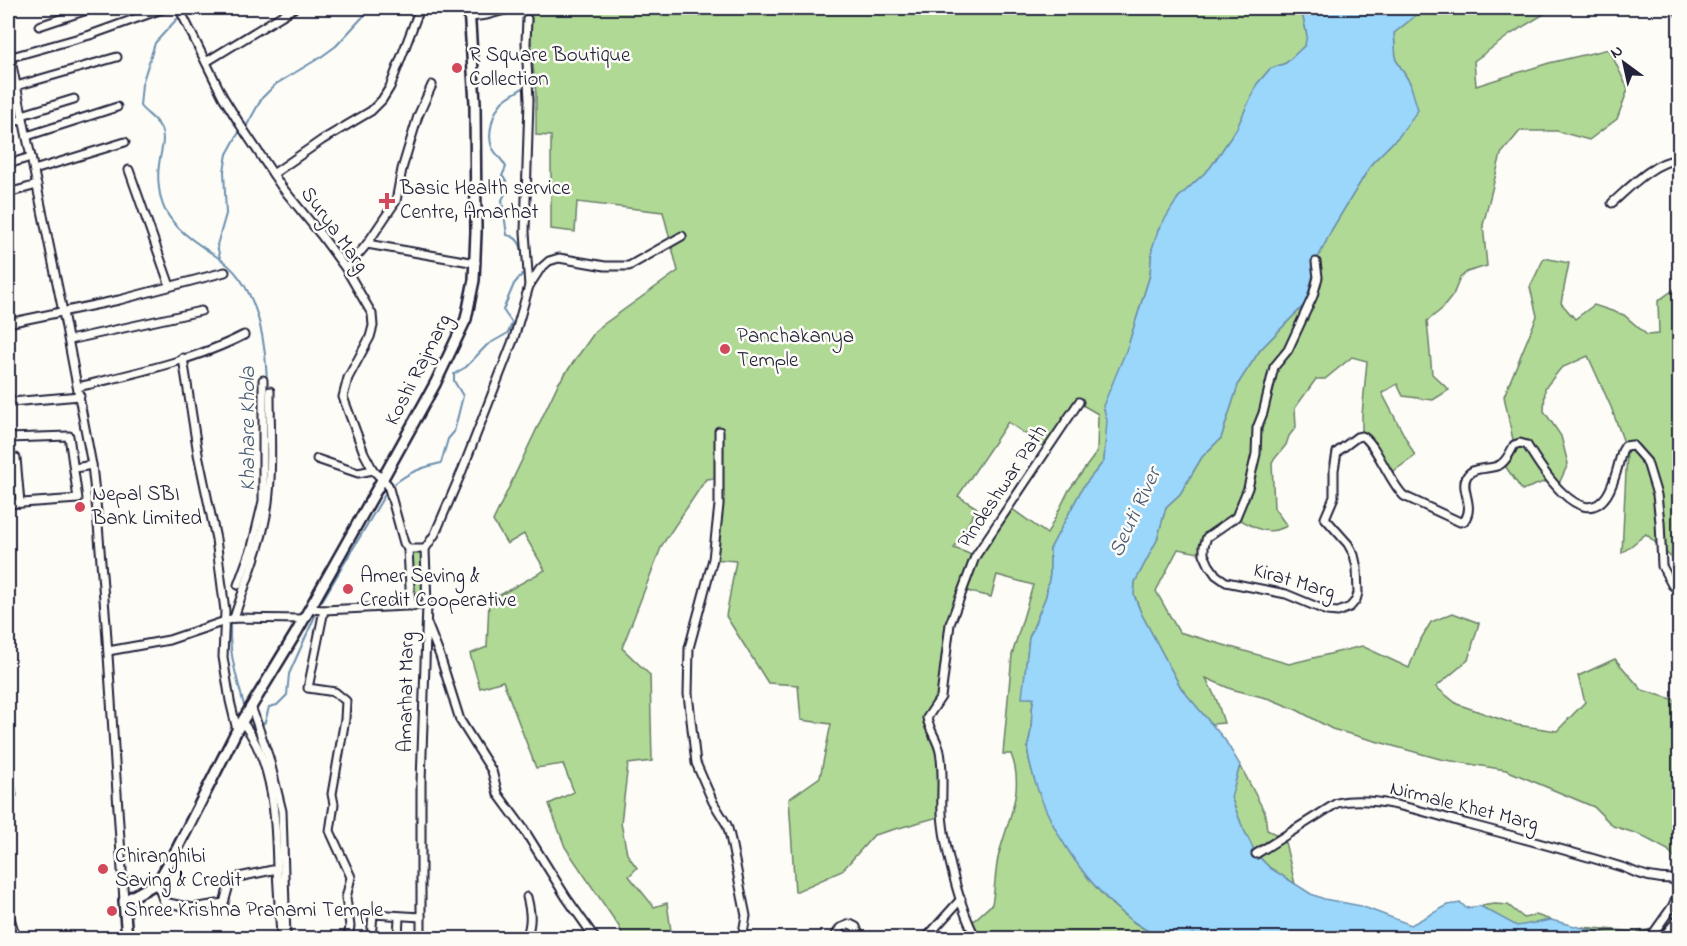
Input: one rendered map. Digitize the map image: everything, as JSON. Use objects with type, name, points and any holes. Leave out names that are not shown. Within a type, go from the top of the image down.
[{"type":"main road","name":"Koshi Rajmarg","points":[[242,725],[387,485],[460,333],[470,307],[476,263],[475,103],[470,12]]},
{"type":"main road","points":[[127,939],[124,901],[157,884],[242,725]]},
{"type":"street","points":[[39,26],[93,8]]},
{"type":"street","points":[[9,58],[90,35],[165,8]]},
{"type":"street","name":"Surya Marg","points":[[179,8],[223,97],[243,130],[273,174],[345,269],[374,320],[370,337],[348,378],[343,397],[364,453],[373,470],[387,485]]},
{"type":"street","points":[[273,174],[322,140],[371,111],[382,100],[393,79],[420,8]]},
{"type":"street","points":[[470,12],[512,8]]},
{"type":"street","points":[[1678,8],[1680,14]]},
{"type":"street","points":[[206,62],[289,9]]},
{"type":"street","points":[[527,19],[529,100],[525,232],[529,286]]},
{"type":"street","points":[[8,46],[13,84],[27,136],[92,465],[98,512],[124,901]]},
{"type":"street","points":[[13,84],[117,57]]},
{"type":"street","points":[[345,269],[368,244],[396,201],[402,169],[418,116],[432,85]]},
{"type":"street","points":[[8,124],[74,99]]},
{"type":"street","points":[[27,136],[117,107]]},
{"type":"street","points":[[34,170],[125,142]]},
{"type":"street","points":[[8,164],[31,157]]},
{"type":"street","points":[[1612,203],[1636,181],[1664,163],[1680,159]]},
{"type":"street","points":[[129,170],[170,286]]},
{"type":"street","points":[[8,193],[37,185]]},
{"type":"street","points":[[408,549],[425,549],[435,534],[514,338],[529,286],[540,269],[549,261],[559,258],[605,266],[629,266],[682,236]]},
{"type":"street","points":[[368,244],[476,263]]},
{"type":"street","name":"Kirat Marg","points":[[1316,262],[1318,277],[1314,296],[1288,350],[1274,367],[1257,428],[1256,454],[1248,488],[1236,517],[1208,537],[1204,546],[1204,554],[1216,575],[1226,582],[1286,594],[1327,611],[1338,612],[1350,607],[1358,593],[1354,555],[1348,544],[1325,518],[1334,497],[1337,452],[1357,437],[1362,436],[1371,443],[1396,489],[1404,496],[1460,522],[1468,517],[1465,482],[1468,474],[1474,470],[1496,467],[1503,463],[1514,445],[1520,443],[1527,445],[1557,489],[1586,507],[1601,501],[1608,494],[1622,451],[1625,446],[1632,446],[1644,456],[1657,495],[1662,566],[1672,585],[1680,590]]},
{"type":"street","points":[[8,323],[63,312],[225,272]]},
{"type":"street","points":[[69,340],[201,311]]},
{"type":"street","points":[[78,387],[221,347],[244,335]]},
{"type":"street","points":[[183,358],[198,454],[216,539],[229,620]]},
{"type":"street","points":[[263,380],[263,531],[229,620],[223,657],[230,701],[242,725],[257,746],[269,785],[277,833],[280,939]]},
{"type":"street","points":[[238,585],[262,517],[270,476],[270,392]]},
{"type":"street","points":[[8,394],[11,402],[80,396]]},
{"type":"street","name":"Pindeshwar Path","points":[[976,939],[969,924],[950,859],[942,816],[940,751],[927,718],[940,697],[951,624],[975,556],[1079,402]]},
{"type":"street","points":[[719,431],[719,505],[714,548],[705,592],[689,648],[688,694],[696,763],[713,802],[727,825],[746,916],[742,939]]},
{"type":"street","points":[[8,438],[69,436],[78,500],[8,504]]},
{"type":"street","points":[[16,458],[20,503]]},
{"type":"street","points":[[317,459],[358,473],[373,470]]},
{"type":"street","points":[[75,468],[92,465]]},
{"type":"street","points":[[387,485],[404,543],[408,549],[411,606]]},
{"type":"street","name":"Amarhat Marg","points":[[420,939],[421,782],[427,605],[425,549]]},
{"type":"street","points":[[310,609],[427,605]]},
{"type":"street","points":[[324,610],[308,688],[335,692],[346,701],[332,794],[330,831],[351,876],[346,898],[350,926],[348,939]]},
{"type":"street","points":[[425,617],[460,720],[492,771],[498,794],[523,828],[595,939]]},
{"type":"street","points":[[108,651],[169,640],[229,620],[304,619]]},
{"type":"street","points":[[251,710],[269,758],[282,811],[285,939]]},
{"type":"street","name":"Nirmale Khet Marg","points":[[1256,854],[1337,803],[1347,801],[1407,807],[1558,848],[1625,868],[1637,874],[1673,879],[1680,889]]},
{"type":"street","points":[[157,884],[164,902],[192,908],[224,903],[229,885],[239,877],[277,869]]},
{"type":"street","points":[[1650,939],[1672,906],[1680,889]]},
{"type":"street","points":[[526,939],[531,928],[527,897]]},
{"type":"street","points":[[926,939],[961,899]]},
{"type":"street","points":[[8,911],[10,930],[16,939]]},
{"type":"street","points":[[371,939],[373,914],[421,917]]},
{"type":"street","points":[[398,939],[399,917]]},
{"type":"street","points":[[1662,939],[1680,917]]},
{"type":"street","points":[[834,939],[840,928],[850,924],[856,927],[860,939]]},
{"type":"green space","points":[[521,8],[1301,8],[1307,35],[1306,45],[1286,63],[1270,69],[1257,84],[1236,130],[1210,168],[1178,198],[1152,249],[1150,275],[1128,346],[1111,387],[1104,461],[1083,487],[1050,549],[1050,574],[1046,596],[1029,638],[1023,697],[1034,698],[1028,753],[1034,778],[1045,806],[1060,836],[1100,892],[1123,914],[1148,930],[1172,938],[976,938],[969,925],[992,904],[998,858],[1016,794],[1015,768],[1011,754],[1003,754],[1012,655],[1033,585],[997,575],[991,597],[963,590],[950,624],[941,697],[927,718],[940,751],[942,816],[874,835],[842,871],[795,892],[789,799],[820,777],[831,724],[801,720],[798,685],[768,683],[726,616],[736,561],[713,559],[718,478],[706,479],[662,545],[622,648],[650,675],[652,761],[628,764],[621,823],[627,854],[637,868],[629,876],[654,907],[667,903],[672,938],[623,938],[620,928],[565,847],[549,804],[574,792],[563,764],[536,768],[503,681],[480,688],[470,654],[487,647],[489,601],[545,570],[524,534],[507,544],[493,521],[558,384],[597,329],[678,271],[663,212],[577,202],[575,232],[551,229],[551,136],[536,135],[536,94],[530,37],[532,17]],"holes":[[[1079,403],[1098,414],[1097,452],[1069,490],[1047,534],[1008,506],[975,556],[954,548],[977,508],[958,496],[1008,422],[1048,450]]]},
{"type":"green space","points":[[1425,8],[1554,8],[1511,34],[1474,61],[1476,86],[1549,63],[1609,49],[1628,89],[1617,119],[1589,140],[1557,131],[1520,131],[1501,154],[1483,225],[1487,266],[1467,272],[1460,278],[1453,295],[1442,309],[1427,321],[1432,374],[1449,390],[1433,400],[1403,396],[1397,384],[1382,393],[1415,456],[1388,475],[1362,436],[1367,361],[1352,357],[1325,379],[1316,379],[1295,408],[1296,427],[1286,445],[1272,462],[1274,508],[1287,526],[1266,531],[1235,517],[1208,537],[1204,554],[1178,549],[1156,591],[1179,632],[1289,664],[1362,646],[1409,668],[1418,644],[1431,622],[1453,613],[1479,623],[1468,660],[1436,687],[1457,704],[1517,725],[1557,731],[1585,702],[1578,676],[1615,659],[1642,690],[1679,701],[1679,864],[1668,850],[1638,834],[1613,826],[1594,807],[1506,770],[1440,759],[1332,729],[1297,710],[1270,699],[1231,689],[1206,678],[1224,723],[1211,724],[1181,688],[1141,613],[1134,594],[1135,582],[1157,540],[1166,507],[1180,494],[1202,457],[1221,438],[1239,382],[1260,350],[1306,303],[1316,262],[1332,229],[1372,163],[1400,135],[1410,83],[1396,60],[1394,33]]},
{"type":"green space","points":[[1544,258],[1569,263],[1561,303],[1575,319],[1594,305],[1624,315],[1647,335],[1659,334],[1658,301],[1679,286],[1679,558],[1673,559],[1646,534],[1622,553],[1627,451],[1611,407],[1588,356],[1561,368],[1545,388],[1544,411],[1561,436],[1568,464],[1557,488],[1549,480],[1522,490],[1503,463],[1514,445],[1504,396],[1537,316],[1530,287]]},
{"type":"green space","points":[[415,550],[423,551],[423,589],[420,593],[412,591],[412,557]]},
{"type":"green space","points":[[8,743],[17,796],[8,798]]},
{"type":"green space","points":[[1240,765],[1265,813],[1267,830],[1284,838],[1295,884],[1270,868],[1256,854],[1242,826],[1231,797]]},
{"type":"green space","points":[[1508,905],[1524,918],[1536,915],[1551,920],[1517,927],[1480,906]]},
{"type":"green space","points":[[1679,906],[1679,938],[1622,938],[1582,927],[1637,932],[1652,929],[1671,916]]},
{"type":"water","name":"Seuti River","points":[[1301,8],[1425,8],[1394,33],[1396,60],[1410,83],[1418,110],[1400,135],[1372,163],[1332,229],[1316,262],[1306,303],[1260,350],[1239,382],[1221,438],[1202,457],[1180,494],[1166,507],[1157,540],[1135,582],[1134,595],[1141,613],[1181,688],[1225,740],[1240,765],[1231,797],[1256,854],[1270,868],[1311,894],[1324,899],[1361,906],[1411,925],[1448,905],[1461,903],[1466,908],[1480,906],[1517,926],[1551,920],[1622,938],[1204,938],[1193,934],[1177,939],[1168,938],[1152,933],[1137,924],[1095,886],[1065,845],[1042,800],[1028,750],[1034,698],[1022,698],[1029,638],[1046,596],[1050,574],[1050,549],[1083,487],[1104,461],[1107,420],[1103,406],[1128,346],[1150,275],[1152,249],[1158,230],[1178,198],[1210,168],[1236,130],[1257,84],[1270,69],[1286,63],[1305,45],[1307,35]]},
{"type":"waterway","name":"Khahare Khola","points":[[187,8],[155,43],[142,84],[140,106],[157,122],[162,133],[158,182],[165,210],[184,233],[236,273],[253,303],[263,339],[267,392]]},
{"type":"waterway","points":[[220,258],[217,245],[226,214],[224,171],[227,154],[238,134],[247,125],[262,98],[276,84],[336,46],[371,8]]},
{"type":"waterway","points":[[523,18],[524,63]]},
{"type":"waterway","points":[[322,601],[387,491],[411,473],[441,463],[448,439],[454,432],[463,396],[454,381],[454,374],[466,367],[487,345],[508,333],[512,323],[503,310],[514,284],[524,272],[522,254],[517,240],[507,235],[502,200],[507,190],[506,180],[502,176],[506,167],[492,147],[490,136],[499,106],[508,97],[526,86]]},
{"type":"waterway","points":[[627,263],[669,239]]},
{"type":"waterway","name":"Khahare Khola","points":[[266,482],[267,419]]},
{"type":"waterway","name":"Khahare Khola","points":[[243,581],[247,569]]},
{"type":"waterway","name":"Khahare Khola","points":[[234,606],[231,618],[231,644],[245,709]]},
{"type":"waterway","points":[[260,727],[265,722],[269,707],[277,705],[287,695],[289,674],[315,616]]},
{"type":"waterway","name":"Khahare Khola","points":[[249,717],[258,736]]},
{"type":"place","name":"R Square Boutique Collection","points":[[457,68]]},
{"type":"place","name":"Basic Health service Centre, Amarhat","points":[[387,201]]},
{"type":"place","name":"Panchakanya Temple","points":[[725,349]]},
{"type":"place","name":"Nepal SBI Bank Limited","points":[[80,507]]},
{"type":"place","name":"Amer Seving & Credit Cooperative","points":[[348,589]]},
{"type":"place","name":"Chiranghibi Saving & Credit","points":[[103,869]]},
{"type":"place","name":"Shree Krishna Pranami Temple","points":[[112,911]]}]
